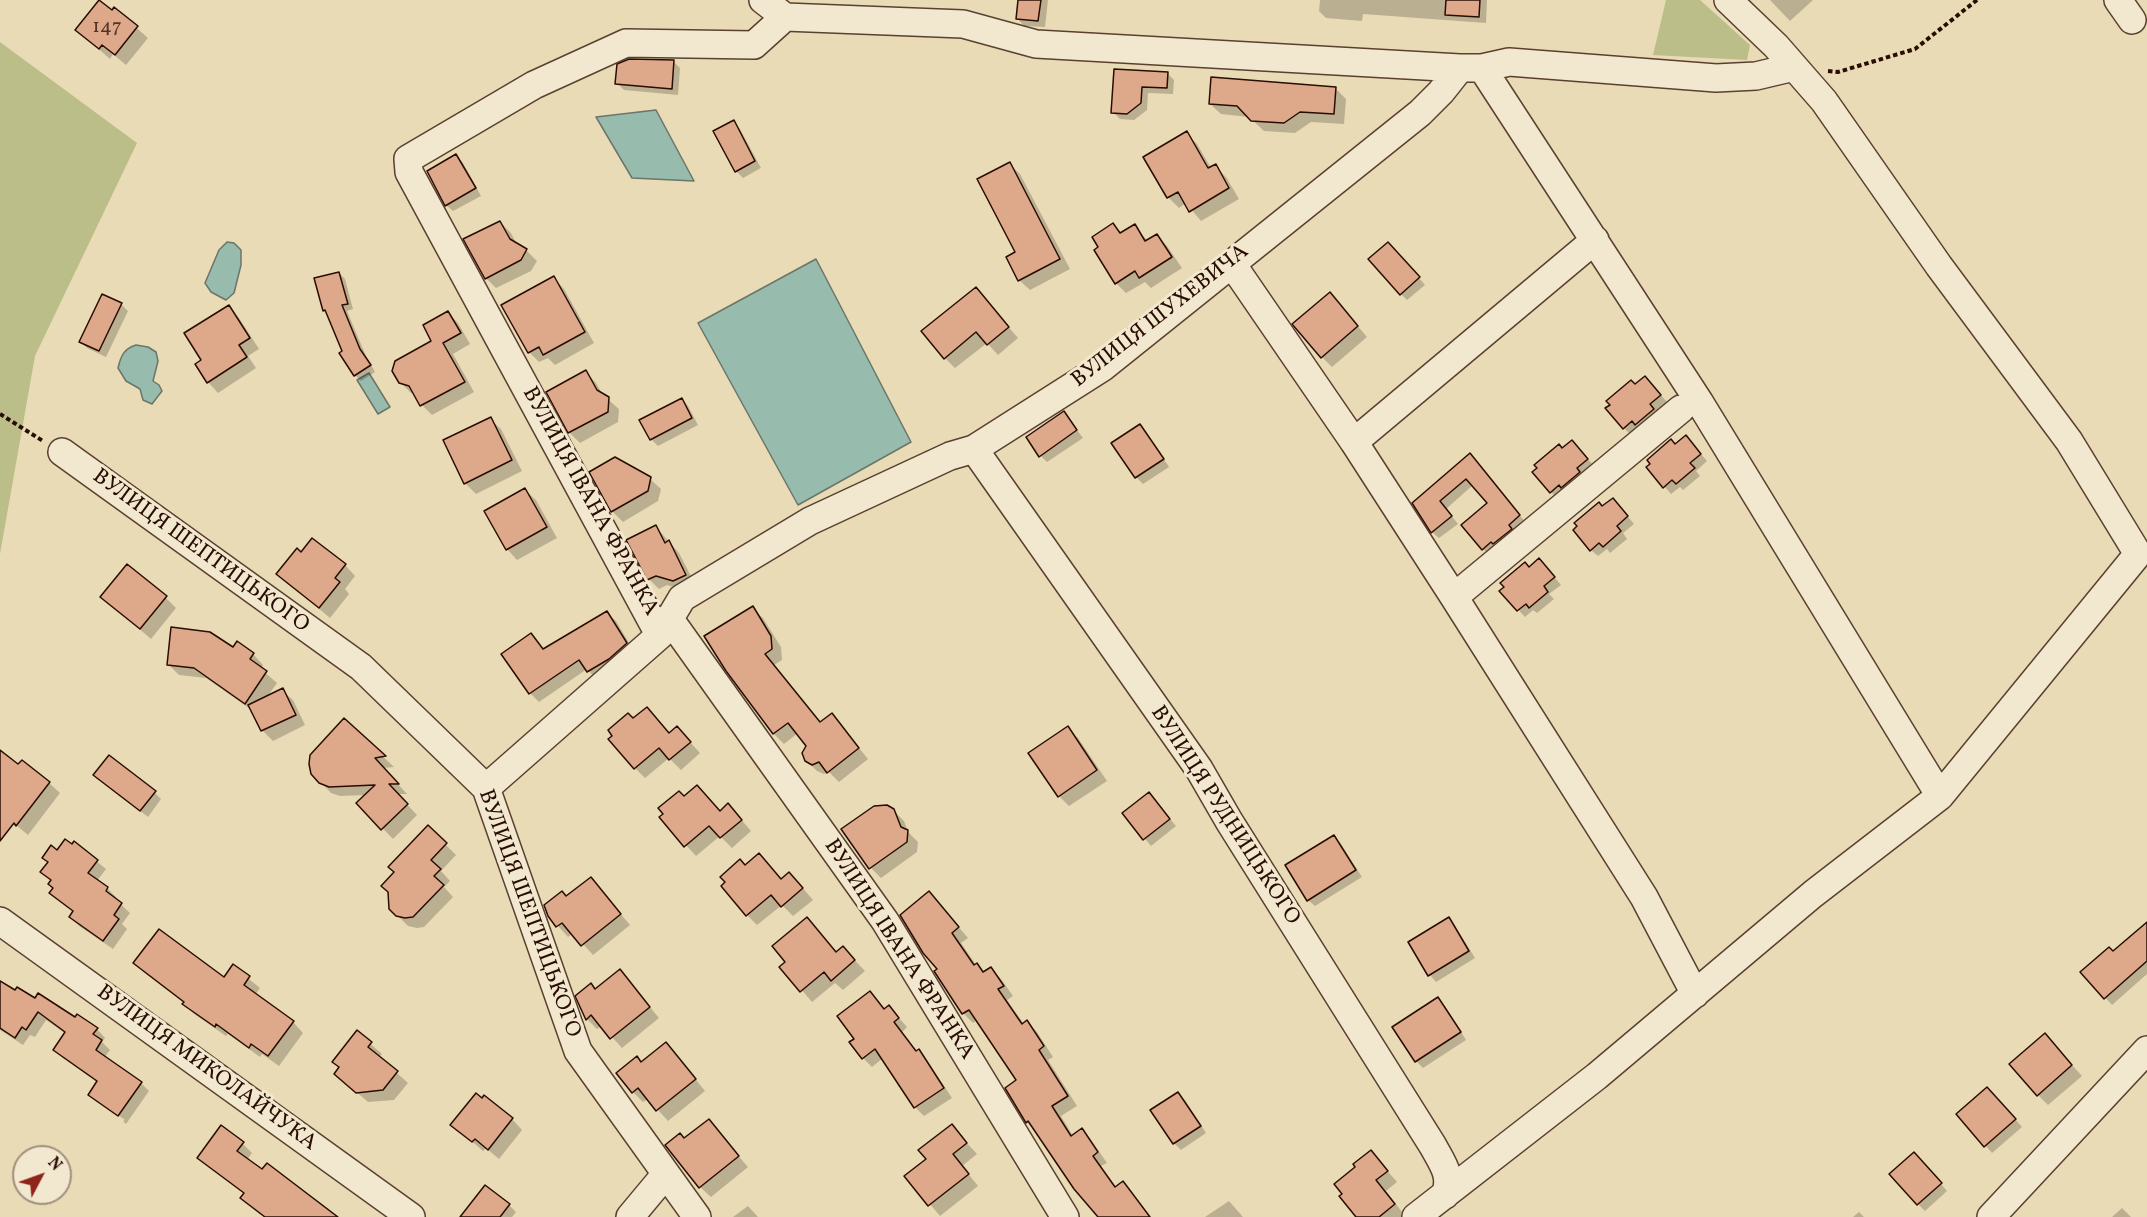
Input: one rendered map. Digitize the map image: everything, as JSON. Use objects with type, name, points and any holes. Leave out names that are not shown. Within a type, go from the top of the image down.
[{"type":"street","points":[[764,0],[785,16],[963,24],[1036,44],[1471,68],[1509,62],[1716,78],[1756,76],[1794,67]]},
{"type":"street","points":[[1416,1217],[1597,1076],[1813,894],[1940,796],[2138,554],[2069,441],[1939,266],[1824,101],[1776,46],[1728,0]]},
{"type":"street","name":"ВУЛИЦЯ ІВАНА ФРАНКА","points":[[785,16],[754,45],[626,43],[534,85],[408,159],[409,172],[654,625],[669,618],[885,921],[1065,1217]]},
{"type":"street","points":[[1471,68],[1595,240],[1700,403],[1940,796]]},
{"type":"street","name":"ВУЛИЦЯ ШУХЕВИЧА","points":[[486,788],[660,635],[682,598],[810,520],[950,456],[974,449],[1103,367],[1420,113],[1471,68]]},
{"type":"street","points":[[1354,442],[1595,240]]},
{"type":"street","points":[[1232,264],[1354,442],[1454,597],[1644,897],[1695,994]]},
{"type":"street","points":[[1454,597],[1681,409]]},
{"type":"street","name":"ВУЛИЦЯ РУДНИЦЬКОГО","points":[[974,449],[1199,769],[1228,821],[1433,1146],[1447,1173],[1449,1185],[1445,1194]]},
{"type":"street","name":"ВУЛИЦЯ ШЕПТИЦЬКОГО","points":[[62,452],[361,667],[486,788],[578,1051],[697,1217]]},
{"type":"street","name":"ВУЛИЦЯ МИКОЛАЙЧУКА","points":[[0,921],[411,1217]]},
{"type":"street","points":[[1991,1217],[2147,1050]]},
{"type":"street","points":[[630,1217],[665,1175]]},
{"type":"path","points":[[1794,67],[1838,72],[1915,49],[1977,0]]},
{"type":"path","points":[[0,414],[62,452]]},
{"type":"green space","points":[[1666,0],[1700,0],[1750,45],[1747,60],[1653,55]]},
{"type":"green space","points":[[0,42],[137,143],[35,356],[0,554]]},
{"type":"shaded area","points":[[656,110],[694,181],[632,178],[596,117]]},
{"type":"shaded area","points":[[227,242],[234,243],[241,250],[241,265],[234,293],[226,300],[211,292],[205,283],[219,250]]},
{"type":"shaded area","points":[[816,259],[911,442],[798,505],[698,323]]},
{"type":"shaded area","points":[[136,345],[148,347],[156,352],[158,361],[153,381],[162,391],[152,404],[143,400],[140,389],[126,381],[118,368],[124,353]]},
{"type":"shaded area","points":[[369,373],[390,407],[378,414],[357,380]]},
{"type":"building","points":[[99,0],[112,10],[114,7],[138,26],[115,55],[102,45],[99,49],[75,30]]},
{"type":"building","points":[[1018,0],[1041,0],[1038,21],[1016,19]]},
{"type":"building","points":[[1446,0],[1480,0],[1479,17],[1445,15]]},
{"type":"building","points":[[629,59],[674,60],[672,89],[615,84],[617,64]]},
{"type":"building","points":[[1114,69],[1168,72],[1167,88],[1142,87],[1141,103],[1127,114],[1111,113]]},
{"type":"building","points":[[1211,77],[1336,87],[1334,114],[1300,112],[1284,123],[1251,121],[1237,106],[1209,104]]},
{"type":"building","points":[[734,120],[755,161],[735,172],[713,131]]},
{"type":"building","points":[[1187,131],[1208,168],[1216,164],[1229,188],[1189,212],[1178,192],[1167,198],[1143,157]]},
{"type":"building","points":[[456,154],[476,188],[445,206],[427,171]]},
{"type":"building","points":[[1010,162],[1060,259],[1018,281],[1006,257],[1015,252],[977,179]]},
{"type":"building","points":[[500,221],[510,239],[527,249],[521,260],[485,279],[463,239]]},
{"type":"building","points":[[1113,223],[1120,233],[1135,224],[1145,241],[1157,234],[1172,257],[1139,278],[1135,271],[1115,284],[1094,250],[1098,247],[1092,237]]},
{"type":"building","points":[[1388,242],[1420,277],[1400,295],[1368,259]]},
{"type":"building","points":[[339,272],[348,304],[342,305],[360,349],[371,365],[354,376],[339,353],[342,351],[325,310],[323,311],[314,278]]},
{"type":"building","points":[[554,276],[585,332],[543,355],[539,347],[528,353],[501,305]]},
{"type":"building","points":[[976,287],[1009,327],[987,345],[976,332],[944,359],[921,331]]},
{"type":"building","points":[[1330,292],[1358,326],[1321,358],[1292,324]]},
{"type":"building","points":[[102,294],[122,303],[99,351],[79,342]]},
{"type":"building","points":[[229,305],[250,338],[239,345],[247,357],[207,383],[195,364],[201,360],[184,333]]},
{"type":"building","points":[[448,311],[461,333],[443,343],[465,382],[420,406],[409,386],[399,383],[392,371],[395,361],[431,341],[423,325]]},
{"type":"building","points":[[586,370],[597,390],[609,397],[608,412],[568,433],[546,392]]},
{"type":"building","points":[[1645,376],[1661,395],[1650,404],[1654,409],[1635,425],[1632,421],[1623,429],[1605,408],[1610,405],[1606,401],[1631,380],[1635,384]]},
{"type":"building","points":[[682,398],[692,418],[650,440],[639,420]]},
{"type":"building","points":[[1064,411],[1077,430],[1039,457],[1026,437]]},
{"type":"building","points":[[491,417],[512,460],[464,484],[443,440]]},
{"type":"building","points":[[1140,424],[1164,459],[1135,478],[1111,443]]},
{"type":"building","points":[[1686,435],[1701,454],[1690,463],[1695,468],[1676,484],[1672,480],[1663,488],[1646,467],[1650,464],[1647,460],[1671,439],[1675,444]]},
{"type":"building","points":[[1572,440],[1588,459],[1577,468],[1580,472],[1561,488],[1559,485],[1550,493],[1532,472],[1537,468],[1534,465],[1559,444],[1562,448]]},
{"type":"building","points":[[1470,453],[1520,515],[1509,525],[1512,529],[1482,550],[1461,525],[1487,503],[1466,479],[1440,501],[1452,516],[1431,533],[1412,503]]},
{"type":"building","points":[[615,457],[651,477],[648,491],[611,512],[589,472]]},
{"type":"building","points":[[525,488],[547,527],[506,550],[484,511]]},
{"type":"building","points":[[1613,498],[1628,516],[1617,526],[1621,531],[1603,547],[1599,543],[1590,551],[1573,530],[1577,526],[1574,523],[1599,502],[1602,506]]},
{"type":"building","points":[[656,525],[665,543],[669,540],[686,575],[673,581],[656,576],[647,580],[626,540]]},
{"type":"building","points":[[312,538],[346,564],[335,578],[340,582],[319,608],[276,574],[297,548],[301,552]]},
{"type":"building","points":[[1539,558],[1555,577],[1544,586],[1548,592],[1529,608],[1526,604],[1517,611],[1499,591],[1504,587],[1500,583],[1525,562],[1529,567]]},
{"type":"building","points":[[127,564],[167,596],[140,629],[100,597]]},
{"type":"building","points":[[753,606],[771,636],[772,649],[765,654],[820,722],[832,713],[859,748],[827,773],[819,762],[812,765],[805,761],[802,753],[806,746],[788,723],[773,734],[726,671],[704,636]]},
{"type":"building","points":[[607,611],[627,643],[609,659],[587,672],[579,660],[529,694],[501,654],[531,633],[543,649]]},
{"type":"building","points":[[171,627],[210,632],[233,647],[237,641],[254,653],[250,659],[267,671],[245,704],[194,668],[167,665]]},
{"type":"building","points":[[283,688],[296,715],[261,731],[248,705]]},
{"type":"building","points":[[647,707],[669,733],[677,726],[691,742],[669,760],[659,748],[634,769],[608,739],[612,736],[608,730],[628,713],[633,718]]},
{"type":"building","points":[[344,718],[386,756],[375,758],[399,784],[389,784],[408,804],[381,830],[356,803],[375,785],[329,787],[319,783],[311,774],[310,755]]},
{"type":"building","points":[[1068,726],[1097,770],[1058,797],[1028,753]]},
{"type":"building","points":[[0,750],[18,764],[22,760],[50,782],[16,826],[14,823],[0,841]]},
{"type":"building","points":[[109,755],[156,791],[140,811],[93,775]]},
{"type":"building","points":[[697,785],[720,811],[728,803],[742,820],[720,838],[709,826],[684,847],[659,817],[663,814],[658,808],[679,791],[684,796]]},
{"type":"building","points":[[1149,792],[1170,819],[1143,840],[1122,813]]},
{"type":"building","points":[[887,805],[894,809],[901,827],[908,830],[907,842],[869,869],[841,829],[874,806]]},
{"type":"building","points":[[428,825],[447,843],[431,860],[441,869],[434,876],[444,885],[413,917],[396,916],[389,909],[388,892],[381,886],[394,872],[388,867]]},
{"type":"building","points":[[1334,835],[1356,870],[1307,901],[1285,865]]},
{"type":"building","points":[[65,839],[72,844],[74,841],[98,860],[88,873],[108,887],[106,891],[122,903],[114,915],[119,919],[103,941],[69,917],[73,911],[49,893],[53,888],[48,884],[51,880],[40,872],[48,862],[42,858],[51,845],[57,850]]},
{"type":"building","points":[[759,853],[781,879],[789,872],[803,888],[781,907],[771,895],[746,916],[721,886],[725,882],[720,877],[740,859],[745,865]]},
{"type":"building","points":[[591,877],[621,914],[581,946],[562,923],[556,927],[544,905],[562,891],[566,896]]},
{"type":"building","points":[[929,891],[959,927],[952,933],[974,965],[977,963],[983,972],[991,967],[1004,986],[998,989],[1022,1024],[1027,1020],[1044,1046],[1039,1050],[1068,1096],[1052,1106],[1071,1136],[1082,1128],[1098,1152],[1093,1156],[1115,1187],[1123,1181],[1150,1217],[1098,1217],[1074,1189],[1028,1121],[1026,1123],[1005,1088],[1016,1080],[969,1010],[962,1014],[934,971],[937,969],[923,953],[900,915]]},
{"type":"building","points":[[807,917],[836,952],[843,946],[855,960],[831,981],[824,972],[800,992],[779,967],[785,962],[772,946]]},
{"type":"building","points":[[1449,917],[1469,951],[1428,976],[1408,942]]},
{"type":"building","points":[[2147,922],[2147,961],[2104,999],[2080,972],[2109,947],[2113,951]]},
{"type":"building","points":[[159,929],[224,977],[233,964],[250,976],[244,985],[294,1021],[268,1056],[251,1044],[249,1048],[216,1024],[215,1027],[182,1004],[184,1002],[133,963]]},
{"type":"building","points":[[620,969],[650,1007],[610,1039],[591,1015],[586,1020],[575,996],[591,983],[595,989]]},
{"type":"building","points":[[0,981],[15,990],[17,987],[35,998],[38,993],[75,1017],[77,1014],[98,1028],[93,1034],[102,1040],[96,1050],[142,1082],[118,1116],[88,1095],[97,1081],[53,1050],[65,1032],[38,1012],[26,1030],[22,1027],[15,1038],[0,1028]]},
{"type":"building","points":[[870,991],[884,1009],[889,1005],[899,1018],[894,1022],[916,1051],[919,1049],[944,1088],[914,1108],[875,1049],[862,1059],[849,1042],[854,1039],[837,1016]]},
{"type":"building","points":[[1438,997],[1461,1032],[1415,1062],[1392,1027]]},
{"type":"building","points":[[357,1030],[372,1042],[368,1047],[398,1071],[383,1090],[356,1093],[334,1074],[339,1067],[332,1062]]},
{"type":"building","points":[[2045,1033],[2072,1065],[2037,1096],[2009,1064]]},
{"type":"building","points":[[666,1042],[696,1079],[656,1111],[638,1088],[632,1093],[616,1073],[637,1056],[641,1062]]},
{"type":"building","points":[[1987,1087],[2016,1119],[1984,1147],[1956,1114]]},
{"type":"building","points":[[1178,1092],[1201,1126],[1173,1144],[1150,1110]]},
{"type":"building","points":[[476,1093],[482,1098],[484,1095],[513,1118],[488,1150],[475,1139],[472,1142],[450,1125]]},
{"type":"building","points":[[709,1119],[739,1156],[699,1188],[665,1145],[680,1133],[684,1138]]},
{"type":"building","points":[[952,1124],[967,1143],[953,1154],[969,1174],[928,1206],[904,1176],[926,1159],[918,1150]]},
{"type":"building","points":[[221,1125],[244,1142],[237,1151],[262,1169],[267,1163],[338,1217],[265,1217],[240,1198],[244,1193],[197,1158]]},
{"type":"building","points":[[1371,1150],[1388,1171],[1376,1180],[1395,1204],[1379,1217],[1356,1217],[1339,1196],[1342,1194],[1334,1184],[1355,1167],[1353,1164]]},
{"type":"building","points":[[1914,1152],[1942,1183],[1917,1205],[1889,1174]]},
{"type":"building","points":[[485,1185],[510,1204],[500,1217],[460,1217]]}]
